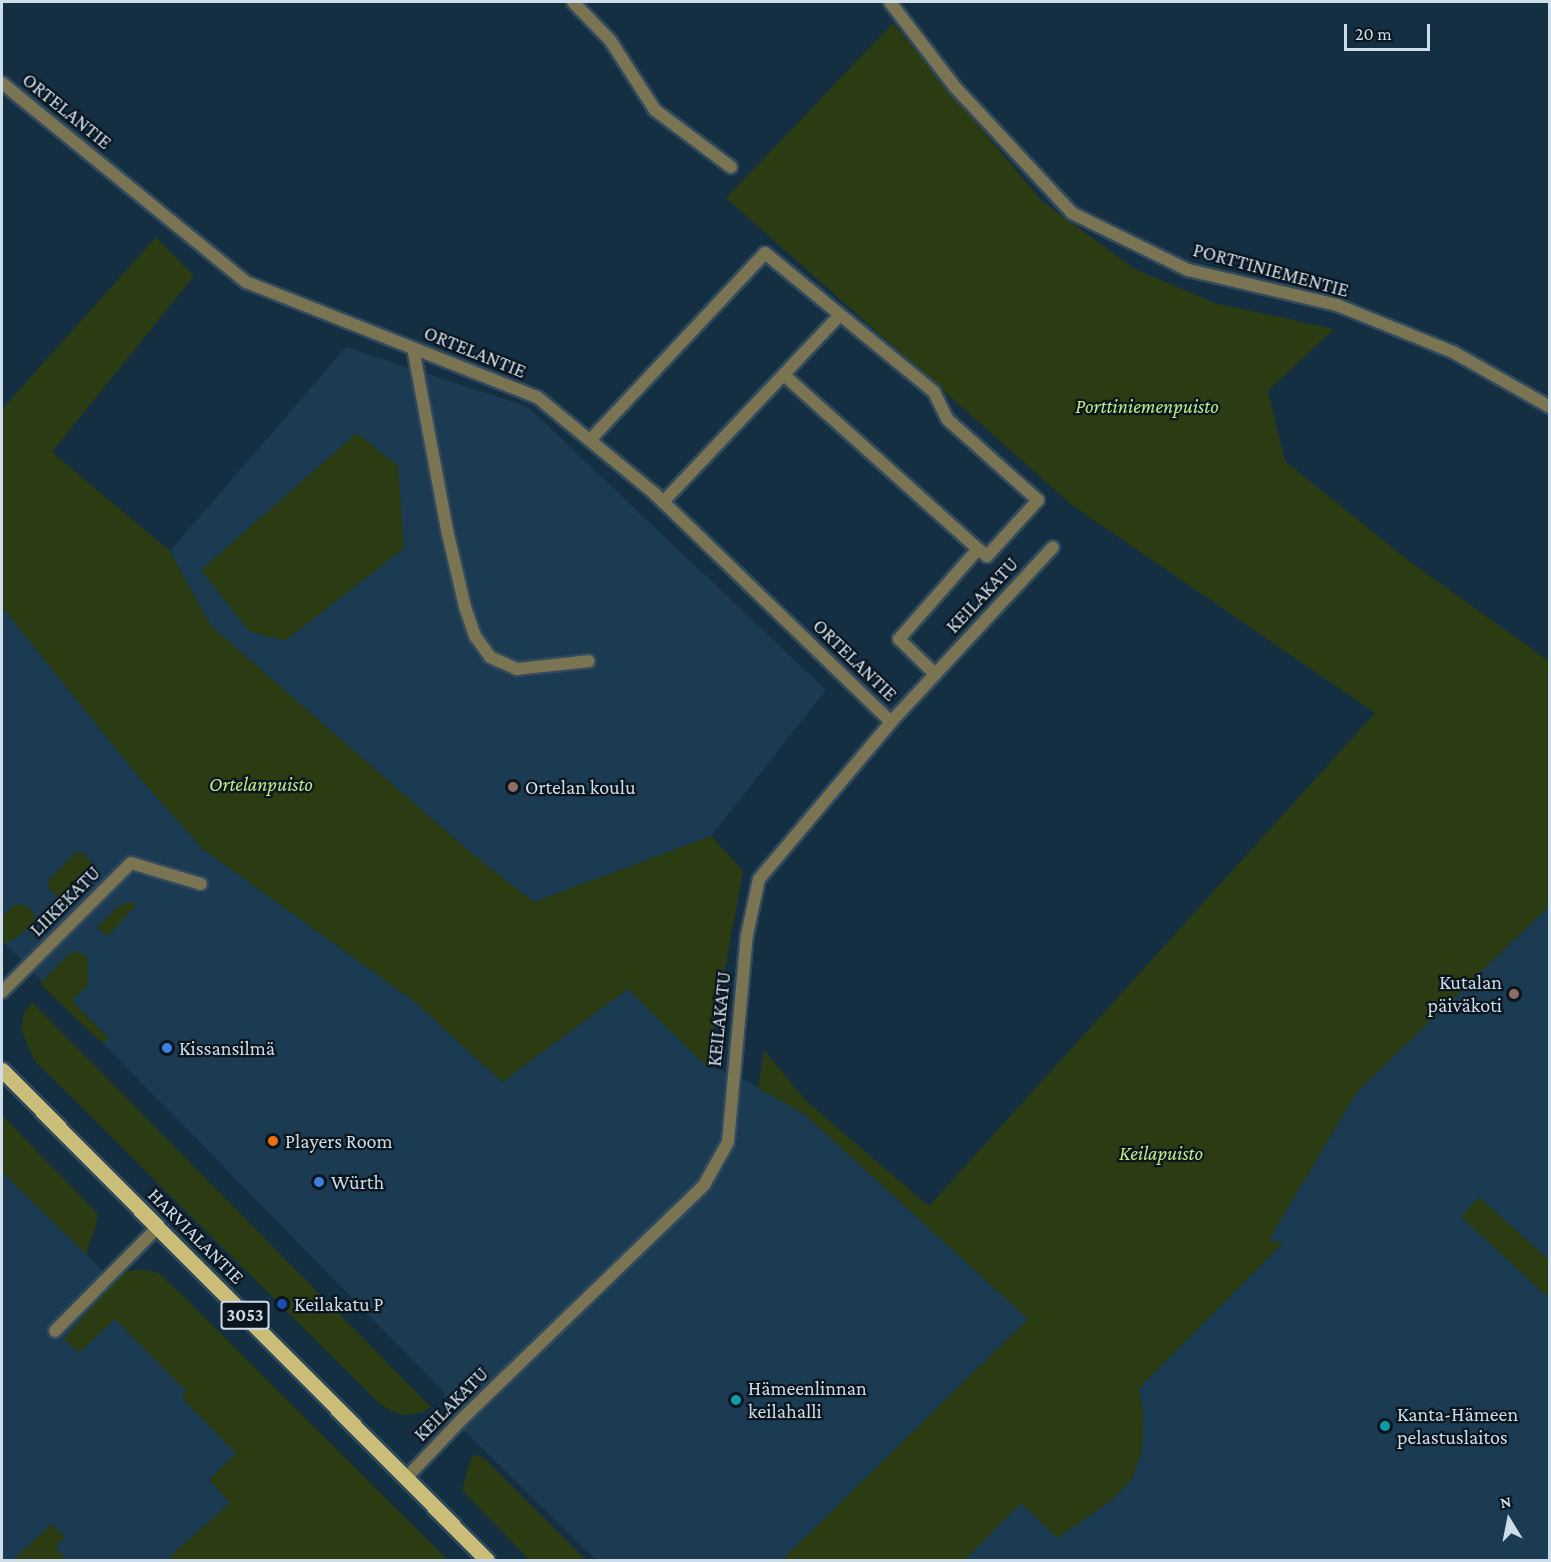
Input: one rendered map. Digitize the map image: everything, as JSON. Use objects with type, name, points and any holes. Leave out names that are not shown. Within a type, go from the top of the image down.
[{"type":"main road","name":"HARVIALANTIE","points":[[2,1070],[488,1560]]},
{"type":"street","points":[[573,2],[610,40],[655,110],[731,167]]},
{"type":"street","name":"PORTTINIEMENTIE","points":[[892,2],[955,87],[1072,213],[1188,270],[1337,305],[1358,313],[1453,352],[1550,407]]},
{"type":"street","name":"ORTELANTIE","points":[[2,83],[246,282],[537,398],[663,502],[891,722]]},
{"type":"street","points":[[590,440],[765,253],[934,392],[946,418],[1038,500],[987,556],[784,375]]},
{"type":"street","points":[[663,502],[840,315]]},
{"type":"street","points":[[413,348],[447,530],[465,607],[475,636],[490,657],[517,669],[589,661]]},
{"type":"street","name":"KEILAKATU","points":[[407,1477],[461,1420],[704,1185],[728,1142],[747,935],[759,879],[891,722],[1053,547]]},
{"type":"street","points":[[935,674],[899,639],[978,549]]},
{"type":"street","name":"LIIKEKATU","points":[[2,992],[131,863],[201,884]]},
{"type":"street","points":[[55,1331],[158,1227]]},
{"type":"shaded area","points":[[346,347],[528,407],[826,690],[711,836],[534,903],[470,852],[211,626],[170,551]]},
{"type":"shaded area","points":[[2,607],[138,776],[203,849],[415,1002],[502,1082],[628,988],[707,1067],[733,1073],[804,1114],[1028,1319],[782,1560],[596,1560],[457,1424],[442,1401],[445,1393],[2,940]]},
{"type":"shaded area","points":[[1549,906],[1549,1560],[928,1560],[1268,1241],[1356,1093]]},
{"type":"shaded area","points":[[2,1172],[86,1254],[389,1560],[2,1560]]},
{"type":"green space","points":[[893,23],[1042,201],[1135,269],[1215,303],[1334,329],[1268,391],[1285,461],[1413,564],[1549,661],[1549,906],[1356,1093],[1269,1240],[1283,1243],[1139,1388],[1143,1410],[1142,1450],[1132,1479],[1112,1500],[1057,1538],[1021,1503],[965,1560],[782,1560],[1028,1319],[804,1114],[758,1088],[764,1050],[805,1100],[929,1206],[1375,713],[1072,505],[726,198]]},
{"type":"green space","name":"Ortelanpuisto","points":[[156,237],[194,276],[52,452],[170,551],[211,626],[470,852],[534,902],[711,836],[743,871],[707,1067],[628,989],[502,1082],[415,1002],[203,849],[138,776],[2,607],[2,409]]},
{"type":"green space","points":[[357,433],[398,466],[404,548],[285,641],[249,631],[201,570]]},
{"type":"green space","points":[[77,851],[84,853],[94,867],[59,899],[48,888],[48,881]]},
{"type":"green space","points":[[130,902],[137,904],[108,936],[97,928],[117,907]]},
{"type":"green space","points":[[16,904],[27,906],[34,914],[35,922],[13,940],[2,944],[2,916]]},
{"type":"green space","points":[[76,951],[87,957],[88,985],[73,999],[75,1004],[108,1037],[103,1044],[40,984],[68,955]]},
{"type":"green space","points":[[32,1002],[431,1407],[422,1413],[400,1415],[381,1405],[34,1060],[22,1031],[23,1015]]},
{"type":"green space","points":[[2,1115],[98,1214],[86,1254],[2,1172]]},
{"type":"green space","points":[[1479,1197],[1549,1260],[1549,1298],[1461,1217]]},
{"type":"green space","points":[[144,1269],[160,1274],[448,1560],[166,1560],[230,1503],[209,1480],[236,1453],[181,1397],[186,1391],[115,1319],[79,1353],[64,1339],[119,1275]]},
{"type":"green space","points":[[478,1455],[485,1459],[586,1560],[529,1560],[462,1490],[472,1456]]},
{"type":"green space","points":[[51,1524],[65,1537],[55,1547],[67,1560],[13,1560]]},
{"type":"place","name":"Ortelan koulu","points":[[513,787]]},
{"type":"place","name":"Kutalan päiväkoti","points":[[1514,994]]},
{"type":"place","name":"Kissansilmä","points":[[167,1048]]},
{"type":"place","name":"Players Room","points":[[273,1141]]},
{"type":"place","name":"Würth","points":[[319,1182]]},
{"type":"place","name":"Keilakatu P","points":[[282,1304]]},
{"type":"place","name":"Hämeenlinnan keilahalli","points":[[736,1400]]},
{"type":"place","name":"Kanta-Hämeen pelastuslaitos","points":[[1385,1426]]},
{"type":"park label","name":"Porttiniemenpuisto","points":[[1147,406]]},
{"type":"park label","name":"Keilapuisto","points":[[1161,1153]]}]
